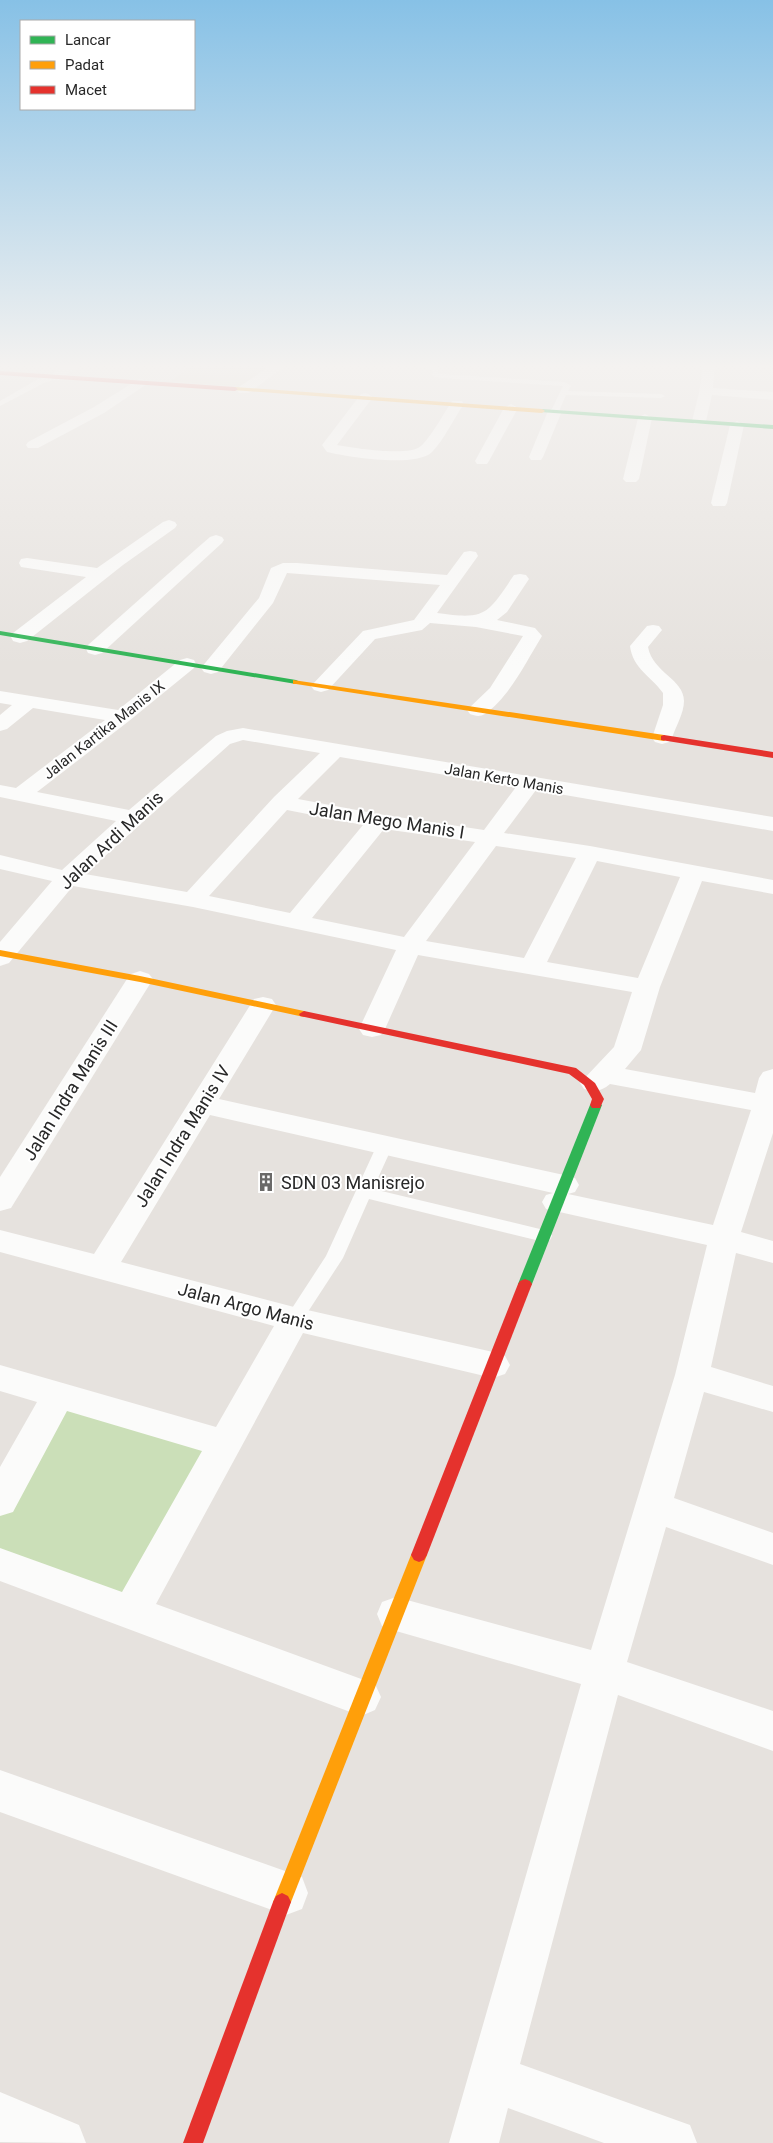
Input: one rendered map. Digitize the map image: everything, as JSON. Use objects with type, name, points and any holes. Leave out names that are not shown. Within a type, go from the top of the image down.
[{"type":"main road","points":[[0,633],[321,686],[773,755]]},
{"type":"main road","points":[[1,955],[140,979],[572,1071],[587,1078],[599,1079],[598,1099],[396,1614],[361,1698],[286,1892],[193,2143]]},
{"type":"street","points":[[630,479],[633,466]]},
{"type":"street","points":[[719,503],[728,466]]},
{"type":"street","points":[[20,637],[100,574],[169,525]]},
{"type":"street","points":[[95,649],[144,608],[180,570],[216,540]]},
{"type":"street","points":[[321,686],[370,635],[380,630],[415,628],[426,617],[470,556]]},
{"type":"street","points":[[27,563],[100,574]]},
{"type":"street","points":[[211,668],[267,599],[277,572],[280,569],[297,568],[452,581]]},
{"type":"street","points":[[479,622],[495,614],[506,603],[520,579]]},
{"type":"street","points":[[426,617],[479,622],[529,632],[533,636],[497,692],[477,710]]},
{"type":"street","points":[[654,630],[639,646],[639,654],[644,665],[671,690],[674,699],[662,738]]},
{"type":"street","name":"Jalan Kartika Manis IX","points":[[10,793],[122,718],[187,664]]},
{"type":"street","points":[[0,697],[122,718]]},
{"type":"street","points":[[0,725],[28,702]]},
{"type":"street","name":"Jalan Kerto Manis","points":[[234,735],[243,734],[773,824]]},
{"type":"street","name":"Jalan Ardi Manis","points":[[1,955],[67,878],[223,740],[234,735]]},
{"type":"street","points":[[193,900],[282,802],[335,750]]},
{"type":"street","points":[[372,1029],[410,946],[530,783]]},
{"type":"street","points":[[10,793],[133,818]]},
{"type":"street","name":"Jalan Mego Manis I","points":[[282,802],[378,821],[590,853],[773,887]]},
{"type":"street","points":[[296,922],[378,821]]},
{"type":"street","points":[[532,966],[590,853]]},
{"type":"street","points":[[0,862],[67,878],[193,900],[410,946],[532,966],[647,988]]},
{"type":"street","points":[[599,1079],[626,1050],[647,988],[693,873]]},
{"type":"street","name":"Jalan Indra Manis III","points":[[0,1201],[140,979]]},
{"type":"street","name":"Jalan Indra Manis IV","points":[[102,1267],[263,1006]]},
{"type":"street","points":[[474,2143],[604,1672],[692,1375],[724,1238],[769,1108],[599,1079]]},
{"type":"street","points":[[202,1104],[385,1145],[773,1252]]},
{"type":"street","name":"Jalan Argo Manis","points":[[0,1241],[294,1319],[493,1365]]},
{"type":"street","points":[[131,1612],[294,1319]]},
{"type":"street","points":[[692,1375],[773,1399]]},
{"type":"street","points":[[0,1378],[226,1444]]},
{"type":"street","points":[[0,1501],[58,1395]]},
{"type":"street","points":[[654,1507],[773,1549]]},
{"type":"street","points":[[0,1564],[361,1698]]},
{"type":"street","points":[[396,1614],[604,1672],[773,1731]]},
{"type":"street","points":[[0,1791],[286,1892]]},
{"type":"street","points":[[492,2078],[672,2143]]},
{"type":"street","points":[[0,2117],[61,2143]]},
{"type":"lane","points":[[294,1319],[334,1258],[385,1145]]},
{"type":"lane","points":[[364,1192],[544,1236]]},
{"type":"green space","points":[[60,1403],[210,1444],[128,1602],[0,1559],[0,1514]]},
{"type":"traffic: fast","points":[[0,633],[296,682]]},
{"type":"traffic: fast","points":[[525,1284],[596,1105]]},
{"type":"traffic: slow","points":[[296,682],[664,738]]},
{"type":"traffic: slow","points":[[0,953],[140,979],[304,1014]]},
{"type":"traffic: slow","points":[[282,1902],[419,1555]]},
{"type":"traffic: jam","points":[[664,738],[773,755]]},
{"type":"traffic: jam","points":[[304,1014],[572,1071],[591,1085],[598,1099],[596,1105]]},
{"type":"traffic: jam","points":[[419,1555],[525,1284]]},
{"type":"traffic: jam","points":[[193,2143],[282,1902]]},
{"type":"place","name":"SDN 03 Manisrejo","points":[[266,1182]]}]
